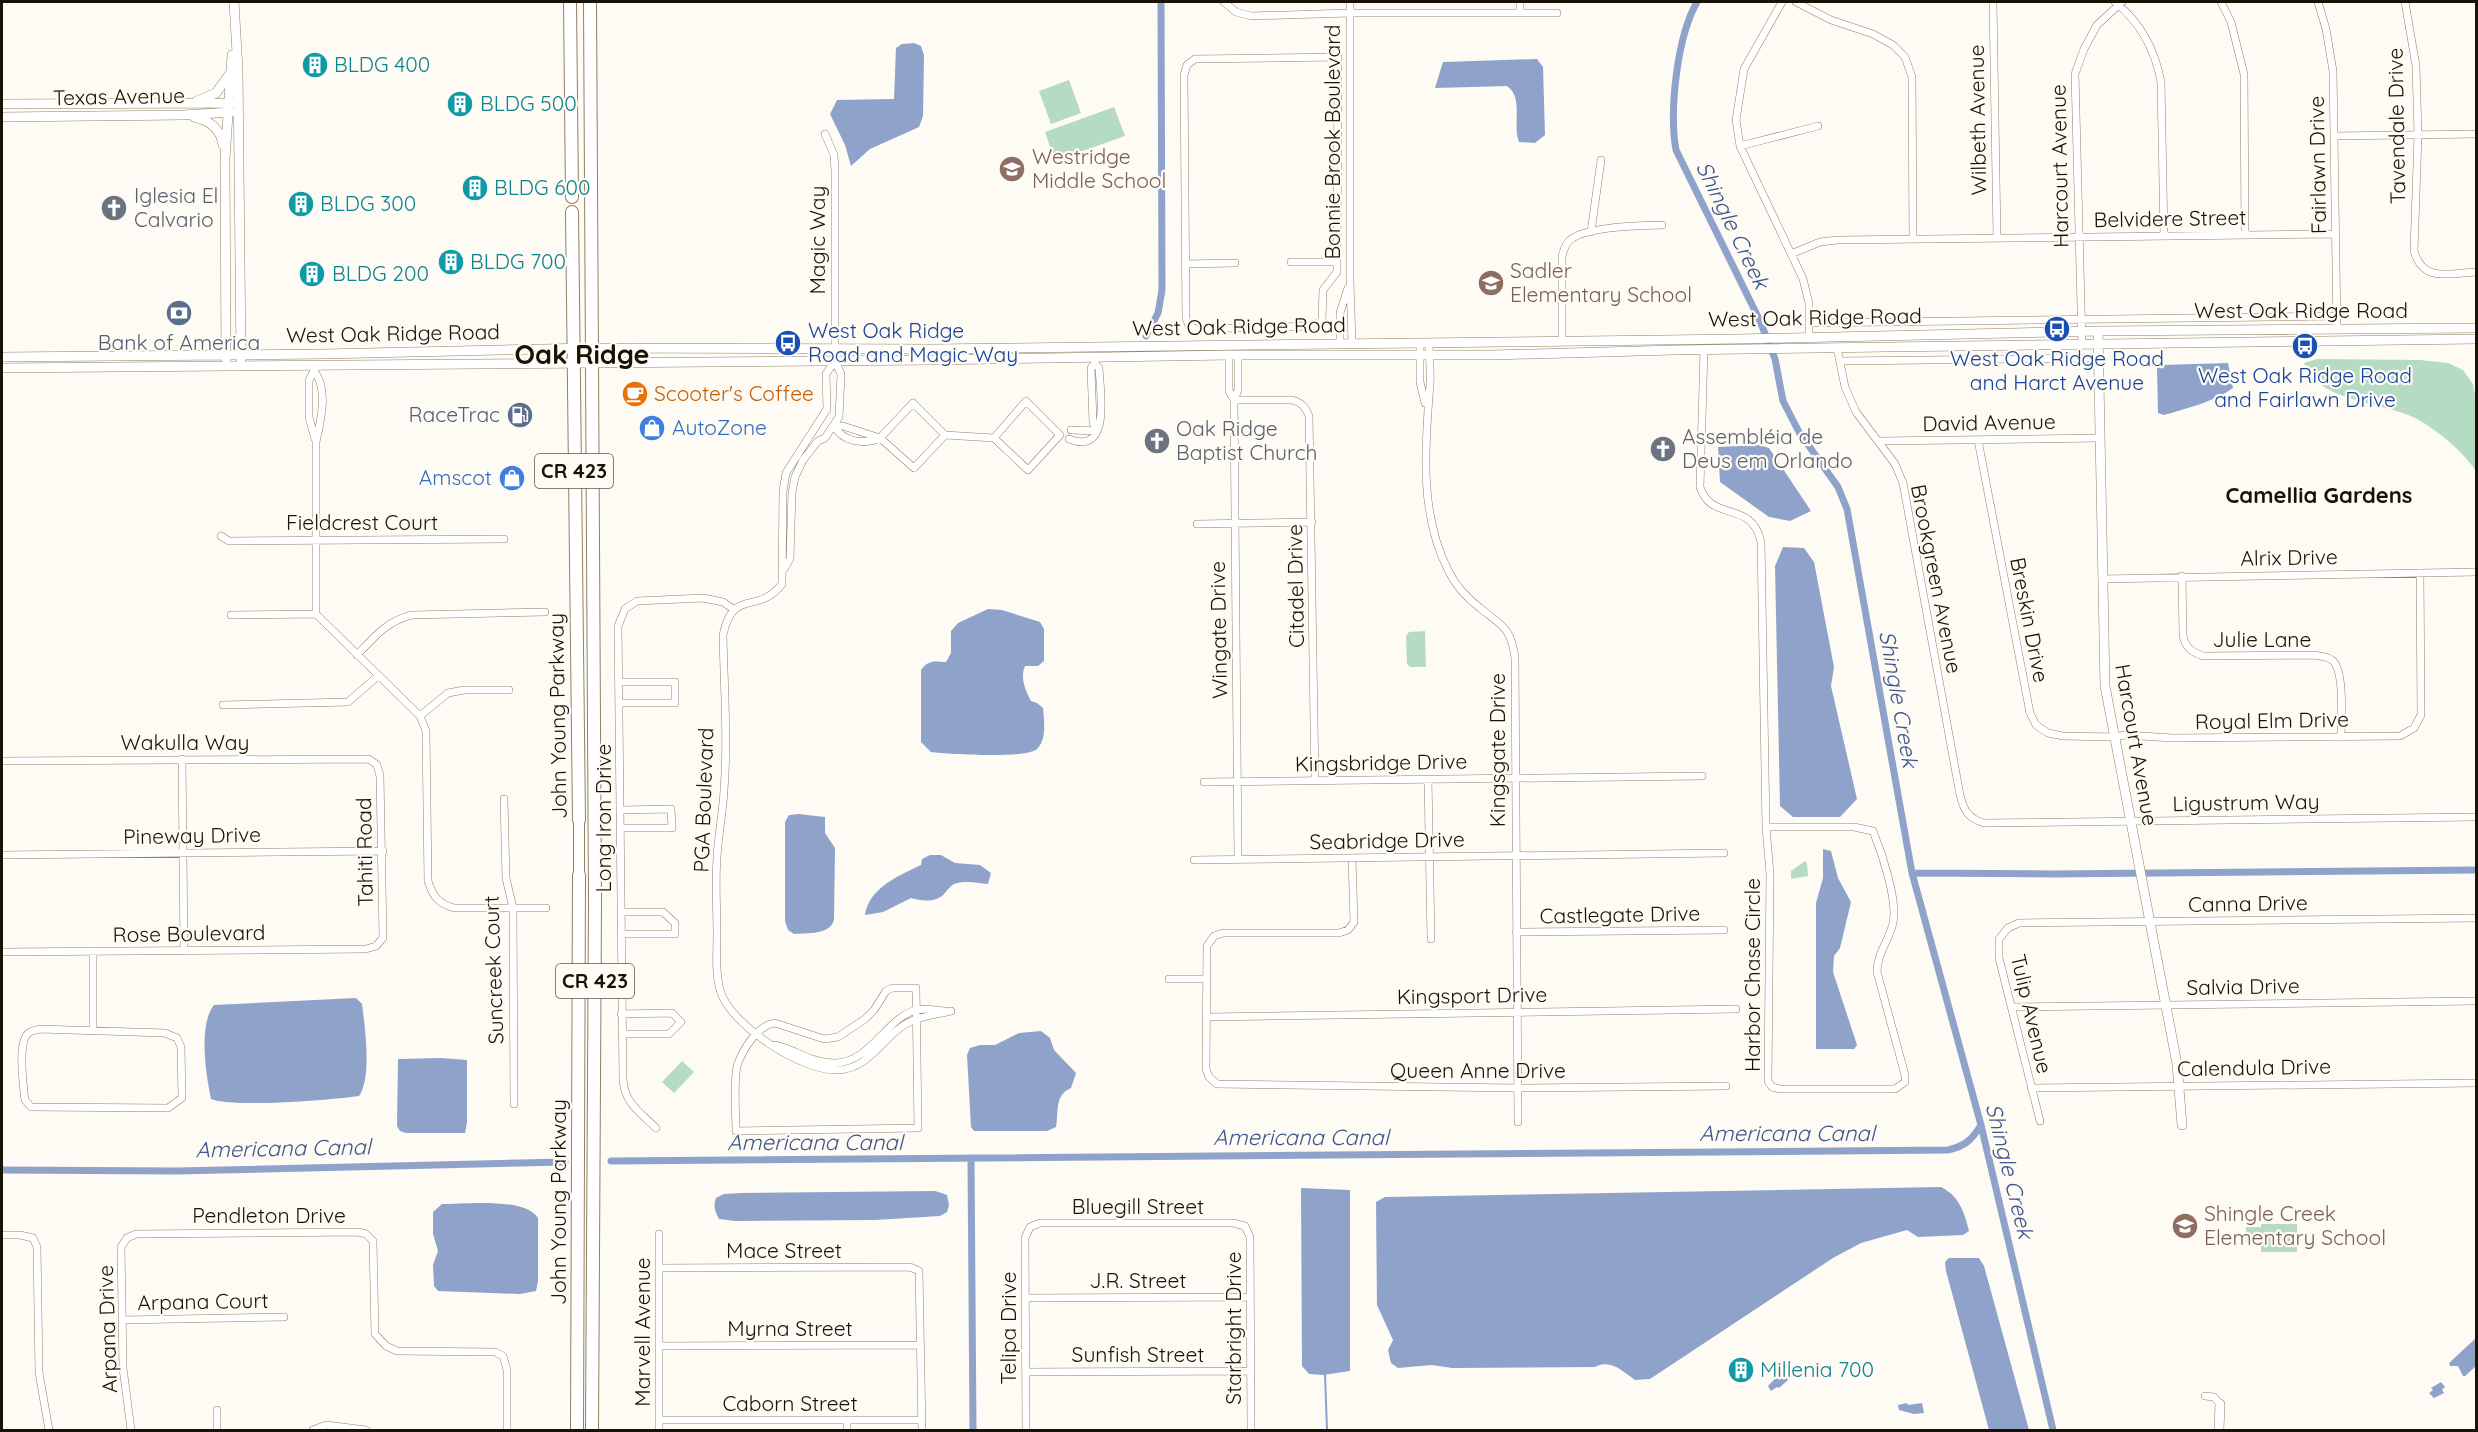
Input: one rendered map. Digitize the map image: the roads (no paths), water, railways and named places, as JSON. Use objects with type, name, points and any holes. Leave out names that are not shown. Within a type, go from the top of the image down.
[{"type":"highway","name":"John Young Parkway","points":[[570,2],[572,197]]},
{"type":"highway","name":"John Young Parkway","points":[[590,2],[595,904],[592,1431]]},
{"type":"highway","name":"John Young Parkway","points":[[572,212],[579,820]]},
{"type":"highway","name":"John Young Parkway","points":[[577,1431],[579,875]]},
{"type":"highway","points":[[579,875],[586,894],[595,904]]},
{"type":"highway","points":[[579,1313],[587,1321],[594,1339]]},
{"type":"main road","name":"John Young Parkway","points":[[572,197],[572,212]]},
{"type":"main road","name":"John Young Parkway","points":[[579,820],[579,875]]},
{"type":"street","points":[[225,159],[233,107],[234,2]]},
{"type":"street","points":[[1224,2],[1236,12],[1251,16],[1350,13],[1557,13]]},
{"type":"street","name":"Bonnie Brook Boulevard","points":[[1350,2],[1352,344]]},
{"type":"street","points":[[1520,2],[1520,13]]},
{"type":"street","points":[[1765,349],[1773,344],[1808,342],[1809,336],[1809,303],[1803,279],[1740,146],[1736,120],[1744,69],[1782,2]]},
{"type":"street","points":[[1796,2],[1831,20],[1873,34],[1893,45],[1905,57],[1912,77],[1912,239]]},
{"type":"street","name":"Wilbeth Avenue","points":[[1993,2],[1997,237]]},
{"type":"street","points":[[2221,2],[2231,22],[2244,74],[2246,234]]},
{"type":"street","name":"Fairlawn Drive","points":[[2318,2],[2326,29],[2332,71],[2337,329]]},
{"type":"street","name":"Tavendale Drive","points":[[2405,2],[2416,66],[2418,135],[2415,251],[2418,264],[2423,270],[2432,273],[2476,272]]},
{"type":"street","points":[[2119,3],[2145,34],[2156,57],[2160,82],[2164,236]]},
{"type":"street","name":"Harcourt Avenue","points":[[2082,345],[2075,74],[2084,49],[2097,25],[2119,3]]},
{"type":"street","points":[[234,14],[231,70],[241,360]]},
{"type":"street","points":[[1338,57],[1337,262],[1337,272],[1323,290],[1322,320],[1315,326],[1196,329],[1189,326],[1186,318],[1184,75],[1187,65],[1195,59],[1338,57]]},
{"type":"street","points":[[189,103],[216,93],[225,83],[231,70]]},
{"type":"street","name":"Texas Avenue","points":[[2,104],[189,103],[233,107]]},
{"type":"street","name":"Texas Avenue","points":[[2,117],[183,115],[233,107]]},
{"type":"street","points":[[183,115],[199,117],[211,123],[223,140],[226,365]]},
{"type":"street","points":[[1740,146],[1818,126]]},
{"type":"street","name":"Magic Way","points":[[825,134],[834,155],[835,171],[835,349]]},
{"type":"street","points":[[2334,136],[2476,134]]},
{"type":"street","points":[[1591,232],[1601,160]]},
{"type":"street","points":[[1562,341],[1562,256],[1565,246],[1572,238],[1591,232],[1620,226],[1662,225]]},
{"type":"street","name":"Belvidere Street","points":[[1791,254],[1820,242],[1837,240],[2335,234]]},
{"type":"street","points":[[1291,262],[1337,262]]},
{"type":"street","points":[[1185,264],[1235,264]]},
{"type":"street","name":"Bonnie Brook Boulevard","points":[[1340,344],[1340,313],[1350,282]]},
{"type":"street","points":[[1809,323],[2336,316]]},
{"type":"street","name":"West Oak Ridge Road","points":[[2,368],[226,365],[241,360],[401,352],[573,348],[835,349],[1352,344],[1792,338],[2082,331],[2476,328]]},
{"type":"street","points":[[2256,342],[2267,336],[2335,336],[2337,329]]},
{"type":"street","name":"Harcourt Avenue","points":[[2098,331],[2104,674],[2166,1005],[2180,1086],[2182,1125]]},
{"type":"street","points":[[1837,348],[1840,342],[1912,342],[1927,334]]},
{"type":"street","name":"West Oak Ridge Road","points":[[2,357],[226,354],[241,360],[315,368],[1233,355],[1482,355],[1704,349],[2476,339]]},
{"type":"street","points":[[1582,352],[1584,346],[1619,346],[1625,340]]},
{"type":"street","points":[[1482,355],[1501,347],[1533,347],[1539,341]]},
{"type":"street","name":"Kingsgate Drive","points":[[1425,343],[1430,383],[1426,408],[1426,479],[1429,510],[1441,555],[1462,591],[1481,609],[1496,619],[1513,643],[1518,1122]]},
{"type":"street","points":[[1233,355],[1233,350],[1279,350],[1292,344]]},
{"type":"street","points":[[1292,355],[1302,350],[1347,349],[1352,344]]},
{"type":"street","points":[[955,360],[976,353],[1045,353],[1050,347]]},
{"type":"street","name":"Brookgreen Avenue","points":[[1837,348],[1845,387],[1856,412],[1895,464],[1903,483],[1960,795]]},
{"type":"street","points":[[783,569],[790,559],[792,492],[795,477],[803,460],[834,426],[839,417],[841,374],[835,361],[835,349]]},
{"type":"street","name":"Harbor Chase Circle","points":[[1704,349],[1700,487],[1703,497],[1713,505],[1738,513],[1752,521],[1758,530],[1761,542],[1766,827],[1770,874],[1768,1081],[1772,1087],[1780,1089],[1895,1089],[1901,1087],[1905,1082],[1905,1075],[1878,972],[1878,960],[1893,922],[1893,901],[1873,831],[1854,827],[1766,827]]},
{"type":"street","points":[[316,442],[309,417],[309,380],[315,368],[334,360],[393,358],[401,352]]},
{"type":"street","name":"Wingate Drive","points":[[1233,355],[1229,391],[1234,400],[1238,860]]},
{"type":"street","points":[[1841,361],[2098,357]]},
{"type":"street","points":[[733,609],[774,595],[782,584],[783,491],[786,473],[793,458],[811,435],[815,424],[824,415],[826,374],[835,361]]},
{"type":"street","points":[[1070,439],[1086,442],[1092,440],[1098,431],[1101,423],[1099,368],[1095,363],[1091,368],[1093,423],[1098,431]]},
{"type":"street","points":[[315,368],[321,381],[321,417],[316,442],[316,614],[420,716],[426,731],[428,750],[428,881],[432,895],[441,904],[454,908],[546,908]]},
{"type":"street","name":"Citadel Drive","points":[[1234,400],[1292,400],[1301,403],[1306,408],[1308,416],[1312,522],[1315,781]]},
{"type":"street","points":[[880,438],[913,403],[945,435],[994,438],[1028,470],[1060,435],[1026,401],[994,438]]},
{"type":"street","points":[[834,426],[843,426],[880,438],[914,468],[945,435]]},
{"type":"street","points":[[1071,430],[1098,431]]},
{"type":"street","name":"David Avenue","points":[[1879,441],[2099,438]]},
{"type":"street","name":"Breskin Drive","points":[[1978,440],[2030,713],[2036,725],[2048,733],[2063,736],[2114,737]]},
{"type":"street","points":[[1197,524],[1312,522]]},
{"type":"street","name":"Fieldcrest Court","points":[[221,536],[229,541],[504,539]]},
{"type":"street","name":"Alrix Drive","points":[[2102,579],[2476,572]]},
{"type":"street","name":"Royal Elm Drive","points":[[2114,737],[2125,735],[2173,738],[2400,736],[2414,729],[2421,715],[2420,573]]},
{"type":"street","name":"Julie Lane","points":[[2182,576],[2184,644],[2192,652],[2203,656],[2313,655],[2324,656],[2334,661],[2340,671],[2341,736]]},
{"type":"street","name":"Long Iron Drive","points":[[656,1128],[628,1101],[624,1094],[621,1014],[618,626],[625,609],[637,600],[703,598],[723,602],[733,609]]},
{"type":"street","name":"PGA Boulevard","points":[[733,609],[726,619],[723,635],[725,788],[716,861],[717,970],[720,990],[727,1006],[738,1019],[785,1055],[804,1065],[821,1070],[840,1071],[862,1062],[916,1014]]},
{"type":"street","points":[[357,655],[383,628],[396,619],[412,615],[544,612]]},
{"type":"street","points":[[231,615],[316,614]]},
{"type":"street","points":[[223,705],[348,702],[378,676]]},
{"type":"street","points":[[620,682],[675,682],[675,703],[620,703]]},
{"type":"street","points":[[420,716],[448,693],[464,690],[509,690]]},
{"type":"street","points":[[182,759],[184,950]]},
{"type":"street","name":"Wakulla Way","points":[[2,761],[369,759]]},
{"type":"street","name":"Tahiti Road","points":[[369,759],[377,765],[380,776],[383,851],[383,938],[376,946]]},
{"type":"street","name":"Kingsbridge Drive","points":[[1204,782],[1702,776]]},
{"type":"street","points":[[1428,779],[1431,939]]},
{"type":"street","name":"Ligustrum Way","points":[[1960,795],[1964,810],[1972,819],[1984,823],[2476,817]]},
{"type":"street","name":"Suncreek Court","points":[[504,799],[506,878],[513,908],[514,1104]]},
{"type":"street","points":[[621,810],[671,809],[672,828],[621,828]]},
{"type":"street","name":"Pineway Drive","points":[[2,855],[383,851]]},
{"type":"street","name":"Seabridge Drive","points":[[1194,860],[1724,853]]},
{"type":"street","points":[[1208,1017],[1207,946],[1214,936],[1223,933],[1339,933],[1348,930],[1354,922],[1352,858]]},
{"type":"street","points":[[621,912],[663,912],[675,922],[675,934],[621,934]]},
{"type":"street","name":"Canna Drive","points":[[2019,922],[2476,918]]},
{"type":"street","name":"Tulip Avenue","points":[[2019,922],[2008,928],[1999,939],[1999,958],[2040,1121]]},
{"type":"street","name":"Castlegate Drive","points":[[1516,932],[1724,930]]},
{"type":"street","name":"Rose Boulevard","points":[[2,952],[366,949],[376,946]]},
{"type":"street","points":[[93,951],[93,1029]]},
{"type":"street","points":[[1168,979],[1208,979]]},
{"type":"street","points":[[892,988],[916,988],[916,1014],[918,1128],[736,1131],[737,1065],[756,1033],[768,1024],[775,1023],[824,1039],[838,1037],[865,1019],[874,1010],[886,991],[892,988]]},
{"type":"street","name":"Salvia Drive","points":[[2011,1007],[2476,1001]]},
{"type":"street","name":"Kingsport Drive","points":[[1208,1017],[1736,1009]]},
{"type":"street","points":[[621,1014],[672,1013],[681,1023],[669,1034],[622,1034]]},
{"type":"street","name":"Queen Anne Drive","points":[[1208,1017],[1206,1069],[1209,1077],[1217,1084],[1230,1086],[1518,1088],[1726,1086]]},
{"type":"street","points":[[40,1029],[93,1029],[165,1034],[177,1038],[182,1047],[182,1098],[168,1108],[31,1107],[25,1100],[24,1093],[22,1046],[24,1038],[30,1032],[40,1029]]},
{"type":"street","name":"Calendula Drive","points":[[2031,1088],[2476,1083]]},
{"type":"street","name":"Bluegill Street","points":[[1030,1227],[1040,1223],[1236,1223],[1245,1226]]},
{"type":"street","name":"Starbright Drive","points":[[1245,1226],[1250,1237],[1251,1431]]},
{"type":"street","name":"Telipa Drive","points":[[1026,1431],[1025,1238],[1030,1227]]},
{"type":"street","points":[[2,1235],[20,1234],[33,1238],[37,1247],[39,1373],[49,1431]]},
{"type":"street","name":"Arpana Drive","points":[[131,1431],[123,1368],[121,1247],[127,1238],[136,1234]]},
{"type":"street","name":"Pendleton Drive","points":[[136,1234],[366,1234],[373,1241],[375,1334],[386,1346],[397,1351],[495,1352],[503,1356],[507,1370],[507,1431]]},
{"type":"street","name":"Marvell Avenue","points":[[659,1234],[659,1431]]},
{"type":"street","name":"Mace Street","points":[[659,1268],[910,1267],[919,1271],[920,1277],[921,1345]]},
{"type":"street","name":"J.R. Street","points":[[1026,1298],[1250,1297]]},
{"type":"street","name":"Arpana Court","points":[[122,1320],[284,1317]]},
{"type":"street","points":[[921,1345],[921,1431]]},
{"type":"street","name":"Myrna Street","points":[[659,1346],[921,1345]]},
{"type":"street","name":"Sunfish Street","points":[[1026,1372],[1251,1371]]},
{"type":"street","points":[[2205,1395],[2214,1397],[2220,1404],[2219,1431]]},
{"type":"street","points":[[217,1410],[217,1431]]},
{"type":"street","name":"Caborn Street","points":[[659,1420],[921,1420]]},
{"type":"street","points":[[847,1420],[847,1431]]},
{"type":"street","points":[[313,1431],[326,1425],[366,1431]]},
{"type":"water","points":[[914,43],[921,46],[924,55],[923,116],[919,127],[870,149],[851,166],[845,145],[830,114],[837,100],[894,99],[896,48],[902,44]]},
{"type":"water","points":[[1537,59],[1543,67],[1545,135],[1535,143],[1519,142],[1515,97],[1507,86],[1435,88],[1443,62]]},
{"type":"water","points":[[2228,363],[2233,388],[2200,404],[2164,415],[2158,413],[2157,368],[2161,365]]},
{"type":"water","points":[[1759,445],[1769,448],[1811,511],[1790,521],[1769,517],[1720,482],[1718,447]]},
{"type":"water","points":[[1783,547],[1804,548],[1814,562],[1834,667],[1831,686],[1857,799],[1840,817],[1793,817],[1780,806],[1775,566]]},
{"type":"water","points":[[988,609],[1002,610],[1040,622],[1044,629],[1044,661],[1038,666],[1025,666],[1023,675],[1025,688],[1031,701],[1043,708],[1042,740],[1037,749],[1019,754],[931,752],[921,742],[921,670],[926,664],[932,662],[946,662],[951,653],[951,631],[958,623]]},
{"type":"water","points":[[789,815],[825,817],[825,833],[835,848],[834,920],[832,925],[823,931],[794,934],[788,930],[785,921],[785,822]]},
{"type":"water","points":[[1823,849],[1831,851],[1838,878],[1851,902],[1840,948],[1834,956],[1833,972],[1857,1045],[1854,1049],[1816,1049],[1816,903],[1823,878]]},
{"type":"water","points":[[930,855],[941,855],[955,863],[980,865],[991,873],[988,884],[958,883],[952,885],[937,899],[911,898],[883,912],[865,915],[872,897],[878,890],[921,865],[922,859]]},
{"type":"water","points":[[356,998],[362,1004],[366,1052],[365,1077],[359,1096],[260,1103],[223,1102],[211,1099],[207,1077],[205,1037],[209,1014],[214,1005]]},
{"type":"water","points":[[1041,1031],[1050,1038],[1054,1050],[1076,1073],[1071,1088],[1062,1095],[1058,1104],[1056,1127],[1047,1131],[974,1131],[971,1127],[967,1055],[970,1048],[995,1045],[1019,1033]]},
{"type":"water","points":[[398,1059],[467,1060],[465,1133],[406,1133],[400,1131],[397,1126]]},
{"type":"water","points":[[1941,1187],[1952,1195],[1963,1211],[1969,1231],[1963,1235],[1918,1237],[1907,1230],[1861,1243],[1833,1258],[1650,1379],[1635,1380],[1616,1367],[1606,1364],[1595,1367],[1452,1368],[1432,1365],[1398,1368],[1391,1363],[1388,1350],[1393,1340],[1377,1305],[1376,1202],[1385,1197]]},
{"type":"water","points":[[1301,1188],[1350,1190],[1350,1371],[1323,1375],[1309,1374],[1302,1366]]},
{"type":"water","points":[[935,1191],[947,1195],[949,1205],[947,1212],[940,1216],[875,1220],[735,1221],[719,1219],[715,1206],[716,1198],[724,1194]]},
{"type":"water","points":[[442,1204],[508,1204],[531,1211],[538,1218],[536,1291],[520,1294],[438,1291],[434,1286],[433,1265],[438,1251],[433,1234],[433,1212]]},
{"type":"water","points":[[1949,1258],[1979,1258],[1984,1266],[2029,1430],[1989,1430],[1946,1271],[1945,1262]]},
{"type":"water","points":[[2476,1338],[2476,1366],[2463,1376],[2458,1366],[2450,1366],[2449,1363]]},
{"type":"water","points":[[1782,1371],[1788,1380],[1779,1388],[1771,1391],[1768,1386]]},
{"type":"water","points":[[2441,1382],[2445,1387],[2442,1390],[2444,1393],[2434,1398],[2429,1393],[2433,1390],[2431,1388]]},
{"type":"water","points":[[1907,1403],[1908,1405],[1922,1403],[1924,1413],[1914,1414],[1899,1410],[1898,1405]]},
{"type":"waterway","points":[[1146,336],[1158,313],[1162,290],[1161,2]]},
{"type":"waterway","name":"Shingle Creek","points":[[1697,2],[1684,34],[1676,74],[1674,95],[1676,150],[1760,321],[1775,359],[1783,401],[1799,432],[1838,487],[1847,509],[1912,873],[1981,1125],[2053,1430]]},
{"type":"waterway","points":[[1912,873],[2476,870]]},
{"type":"waterway","name":"Americana Canal","points":[[611,1161],[1948,1150],[1968,1142],[1981,1125]]},
{"type":"waterway","points":[[971,1158],[973,1430]]},
{"type":"waterway","name":"Americana Canal","points":[[2,1170],[177,1171],[565,1162]]},
{"type":"waterway","points":[[1325,1375],[1327,1430]]},
{"type":"place","name":"BLDG 400","points":[[315,65]]},
{"type":"place","name":"BLDG 500","points":[[460,104]]},
{"type":"place","name":"Westridge Middle School","points":[[1012,169]]},
{"type":"place","name":"BLDG 600","points":[[475,188]]},
{"type":"place","name":"BLDG 300","points":[[301,204]]},
{"type":"place","name":"Iglesia El Calvario","points":[[114,208]]},
{"type":"place","name":"BLDG 700","points":[[451,262]]},
{"type":"place","name":"BLDG 200","points":[[312,274]]},
{"type":"place","name":"Sadler Elementary School","points":[[1491,283]]},
{"type":"place","name":"Bank of America","points":[[179,313]]},
{"type":"place","name":"West Oak Ridge Road and Harct Avenue","points":[[2057,329]]},
{"type":"place","name":"West Oak Ridge Road and Magic Way","points":[[788,343]]},
{"type":"place","name":"West Oak Ridge Road and Fairlawn Drive","points":[[2305,346]]},
{"type":"place","name":"Scooter's Coffee","points":[[635,394]]},
{"type":"place","name":"RaceTrac","points":[[520,415]]},
{"type":"place","name":"AutoZone","points":[[652,428]]},
{"type":"place","name":"Oak Ridge Baptist Church","points":[[1157,441]]},
{"type":"place","name":"Assembléia de Deus em Orlando","points":[[1663,449]]},
{"type":"place","name":"Amscot","points":[[512,478]]},
{"type":"place","name":"Shingle Creek Elementary School","points":[[2185,1226]]},
{"type":"place","name":"Millenia 700","points":[[1741,1370]]},
{"type":"district","name":"Oak Ridge","points":[[582,355]]},
{"type":"district","name":"Camellia Gardens","points":[[2319,495]]}]
